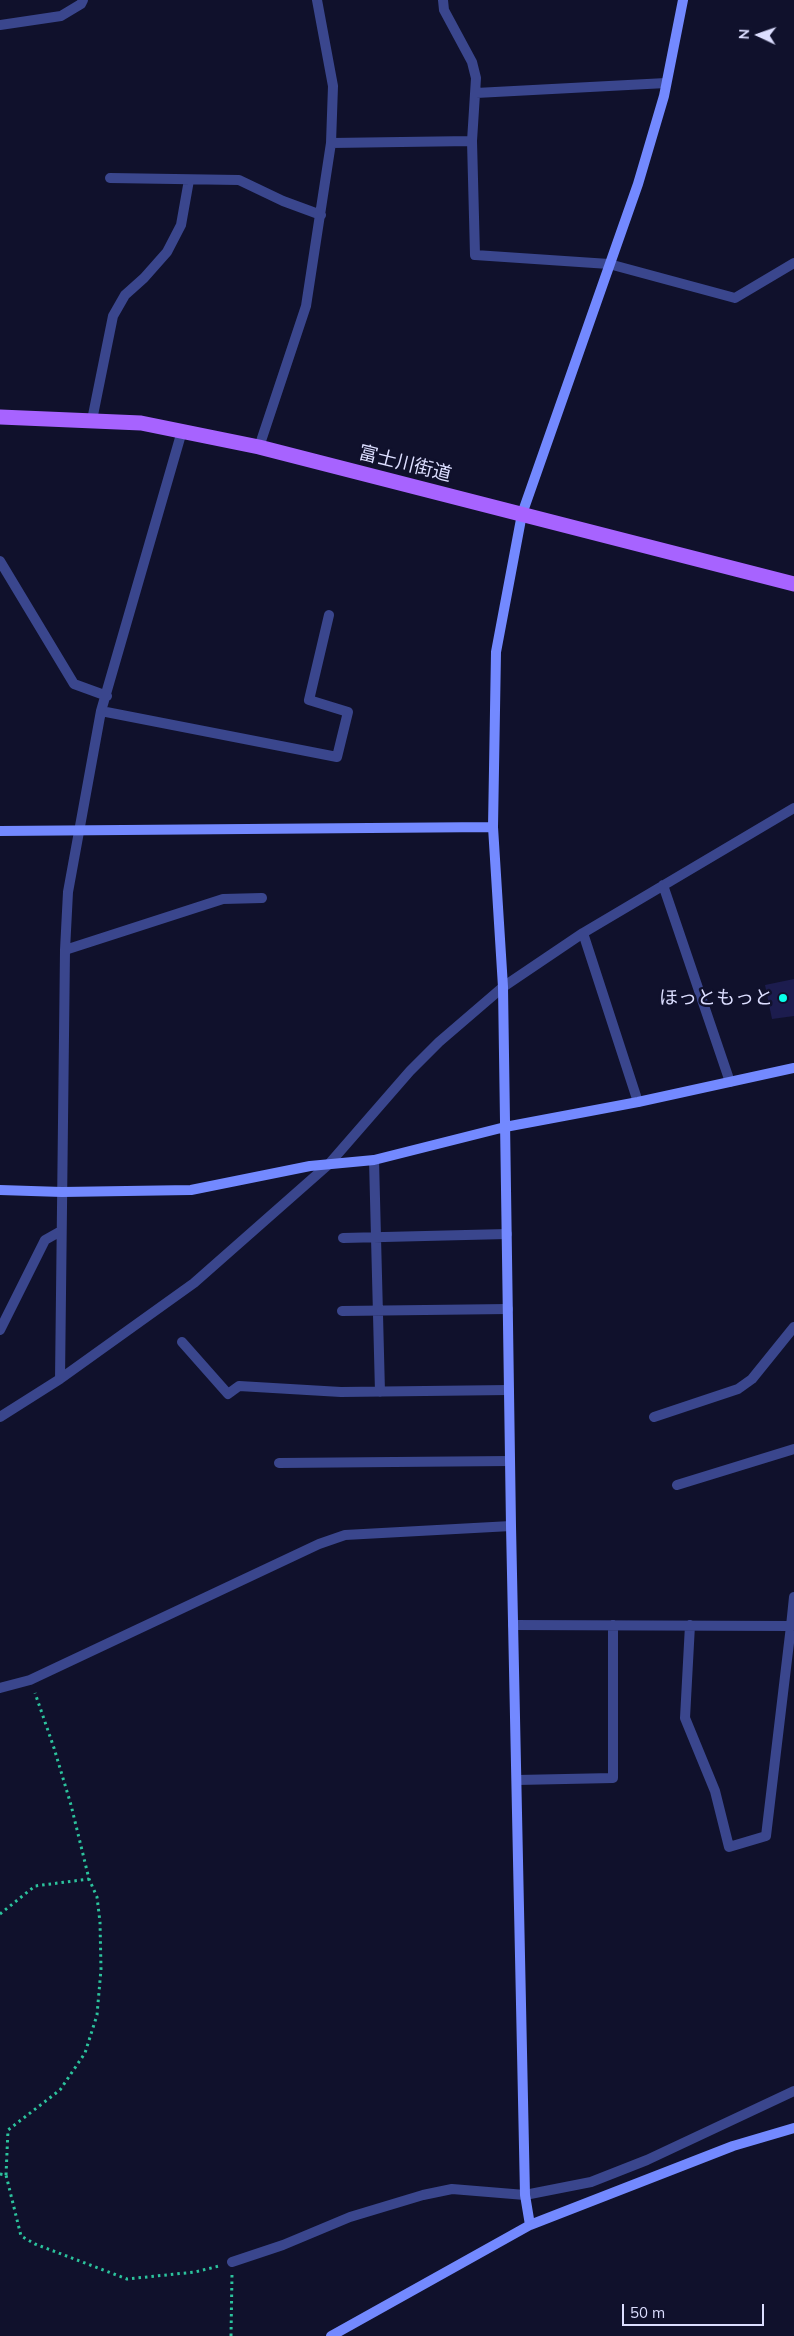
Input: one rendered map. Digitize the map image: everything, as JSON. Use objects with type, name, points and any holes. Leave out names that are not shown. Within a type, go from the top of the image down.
[{"type":"main road","name":"富士川街道","points":[[0,417],[142,422],[259,447],[794,584]]},
{"type":"street","points":[[0,25],[61,16],[81,4],[83,0]]},
{"type":"street","points":[[259,447],[306,306],[331,143],[333,86],[317,0]]},
{"type":"street","points":[[443,0],[444,10],[472,62],[476,78],[472,141],[475,254],[609,264],[735,298],[794,264]]},
{"type":"street","points":[[530,2226],[525,2195],[511,1526],[503,987],[493,827],[496,652],[522,514],[638,184],[666,82],[683,0]]},
{"type":"street","points":[[476,93],[666,82]]},
{"type":"street","points":[[331,143],[472,141]]},
{"type":"street","points":[[110,178],[240,180],[283,201],[321,215]]},
{"type":"street","points":[[92,420],[113,316],[125,295],[144,278],[167,252],[181,225],[189,180]]},
{"type":"street","points":[[60,1379],[65,950],[68,892],[102,710],[182,431]]},
{"type":"street","points":[[0,561],[74,684],[107,696]]},
{"type":"street","points":[[102,710],[337,757],[348,712],[309,700],[329,615]]},
{"type":"street","points":[[0,1417],[60,1379],[194,1283],[329,1164],[422,1059],[503,987],[583,933],[794,808]]},
{"type":"street","points":[[0,831],[493,827]]},
{"type":"street","points":[[662,885],[730,1082]]},
{"type":"street","points":[[65,950],[223,899],[262,898]]},
{"type":"street","points":[[583,933],[638,1102]]},
{"type":"street","points":[[0,1190],[62,1192],[191,1190],[329,1164],[374,1160],[505,1127],[638,1102],[794,1068]]},
{"type":"street","points":[[374,1160],[380,1392]]},
{"type":"street","points":[[0,1330],[45,1240],[61,1231]]},
{"type":"street","points":[[343,1238],[507,1234]]},
{"type":"street","points":[[342,1311],[508,1309]]},
{"type":"street","points":[[654,1417],[738,1389],[752,1379],[794,1327]]},
{"type":"street","points":[[182,1342],[228,1394],[239,1386],[342,1392],[509,1390]]},
{"type":"street","points":[[678,1485],[794,1448]]},
{"type":"street","points":[[279,1463],[510,1461]]},
{"type":"street","points":[[0,1688],[30,1680],[319,1544],[345,1535],[511,1526]]},
{"type":"street","points":[[690,1626],[685,1718],[715,1790],[729,1847],[766,1836],[794,1597]]},
{"type":"street","points":[[514,1625],[791,1626]]},
{"type":"street","points":[[517,1780],[612,1778],[613,1625]]},
{"type":"street","points":[[232,2262],[283,2245],[350,2217],[423,2195],[452,2189],[525,2195],[599,2179],[648,2160],[794,2091]]},
{"type":"street","points":[[331,2336],[530,2226],[733,2146],[794,2128]]},
{"type":"path","points":[[30,1680],[71,1804],[88,1879],[97,1897],[100,1922],[101,1969],[97,2015],[85,2053],[60,2090],[8,2130],[6,2174],[20,2236],[35,2244],[127,2279],[195,2272],[232,2262],[231,2336]]},
{"type":"path","points":[[0,1914],[35,1886],[88,1879]]},
{"type":"path","points":[[0,2174],[6,2174]]},
{"type":"building","points":[[794,979],[794,1016],[772,1019],[765,985]]},
{"type":"place","name":"ほっともっと","points":[[783,998]]}]
